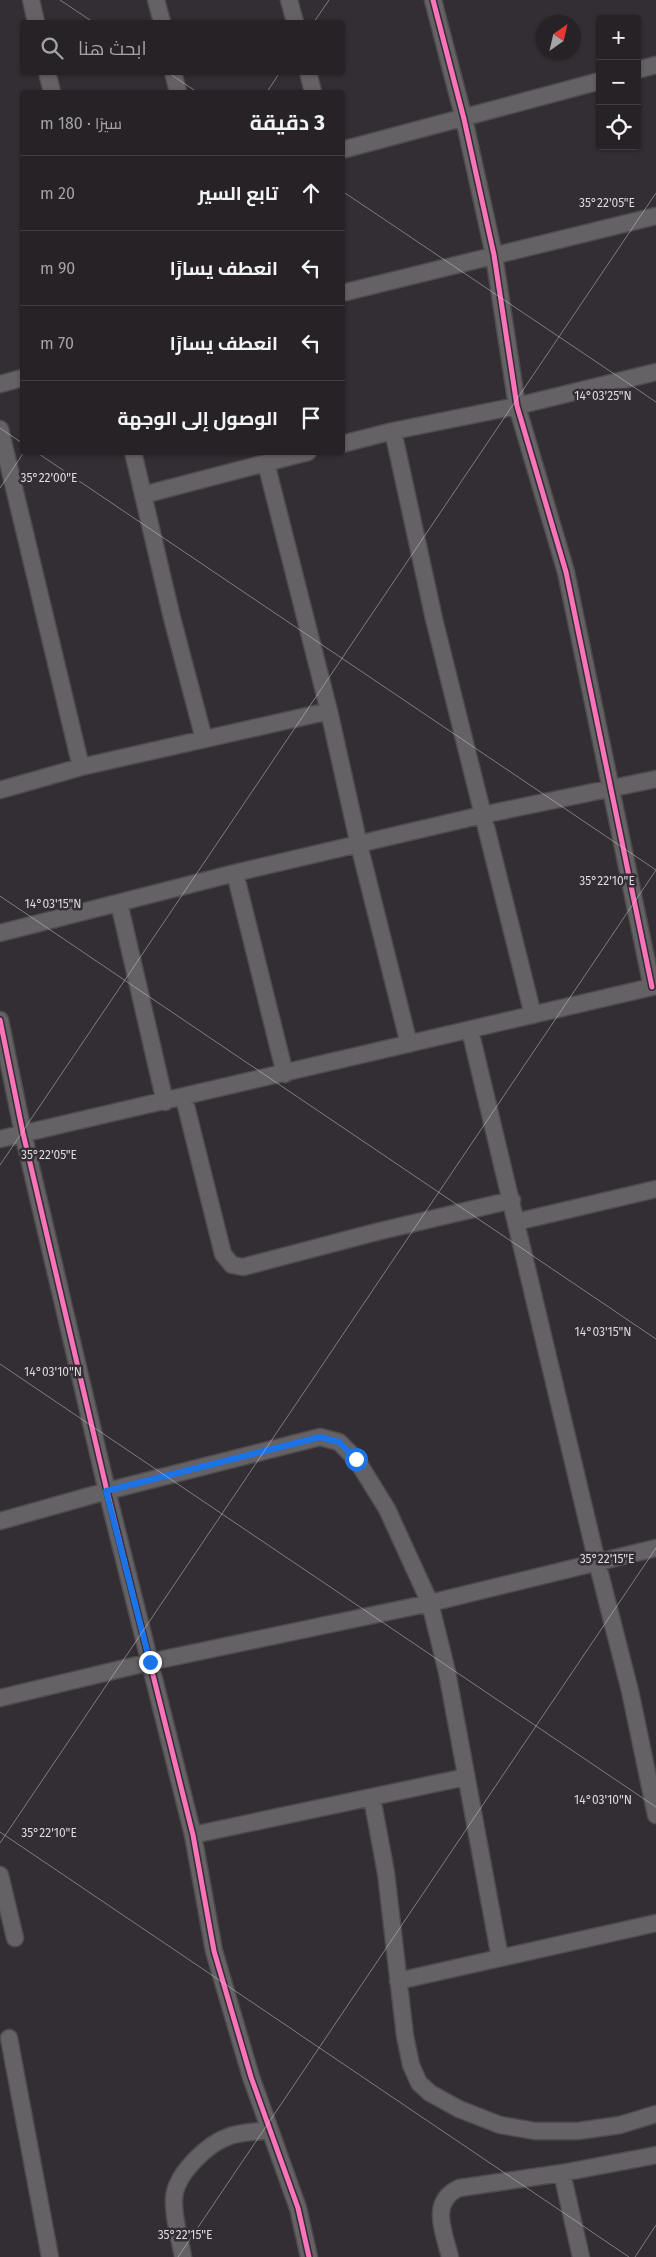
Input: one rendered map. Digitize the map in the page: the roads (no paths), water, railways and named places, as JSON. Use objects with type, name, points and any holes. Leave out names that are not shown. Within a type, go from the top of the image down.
[{"type":"street","points":[[31,0],[36,20]]},
{"type":"street","points":[[156,0],[161,20]]},
{"type":"street","points":[[290,0],[295,20]]},
{"type":"street","points":[[0,1139],[184,1098],[654,987],[610,788],[566,572],[546,510],[517,406],[494,255],[464,119],[433,0]]},
{"type":"street","points":[[641,69],[656,65]]},
{"type":"street","points":[[49,75],[52,90]]},
{"type":"street","points":[[174,75],[178,90]]},
{"type":"street","points":[[309,75],[312,90]]},
{"type":"street","points":[[345,149],[464,119],[596,82]]},
{"type":"street","points":[[345,292],[656,216]]},
{"type":"street","points":[[345,443],[393,431],[517,406],[656,372]]},
{"type":"street","points":[[0,384],[20,379]]},
{"type":"street","points":[[0,429],[81,768]]},
{"type":"street","points":[[393,431],[434,619],[533,1015]]},
{"type":"street","points":[[134,455],[204,739]]},
{"type":"street","points":[[143,495],[297,455]]},
{"type":"street","points":[[266,463],[329,711],[359,845],[408,1044]]},
{"type":"street","points":[[0,790],[81,768],[329,711]]},
{"type":"street","points":[[0,933],[235,873],[482,815],[656,779]]},
{"type":"street","points":[[235,873],[285,1074]]},
{"type":"street","points":[[119,903],[165,1102]]},
{"type":"street","points":[[0,1020],[23,1133],[106,1491],[193,1834],[214,1951],[269,2130],[298,2208],[309,2257]]},
{"type":"street","points":[[470,1030],[597,1562],[630,1691],[649,1741],[656,1815]]},
{"type":"street","points":[[184,1098],[223,1254],[232,1265],[243,1267],[380,1231],[512,1200]]},
{"type":"street","points":[[516,1222],[656,1189]]},
{"type":"street","points":[[0,1521],[106,1491],[320,1437],[339,1442],[356,1459],[387,1509],[430,1603],[447,1672],[500,1958]]},
{"type":"street","points":[[0,1698],[150,1662],[430,1603],[656,1548]]},
{"type":"street","points":[[193,1834],[466,1777]]},
{"type":"street","points":[[372,1798],[386,1873],[407,2046],[411,2065],[419,2083],[430,2093],[458,2109],[500,2125],[535,2131],[578,2131],[620,2125],[656,2114]]},
{"type":"street","points":[[0,1875],[15,1938]]},
{"type":"street","points":[[398,1981],[656,1923]]},
{"type":"street","points":[[9,2038],[50,2257]]},
{"type":"street","points":[[183,2257],[174,2199],[182,2174],[216,2143],[230,2136],[269,2130]]},
{"type":"street","points":[[450,2257],[439,2213],[449,2192],[459,2188],[656,2155]]},
{"type":"street","points":[[562,2172],[581,2257]]}]
